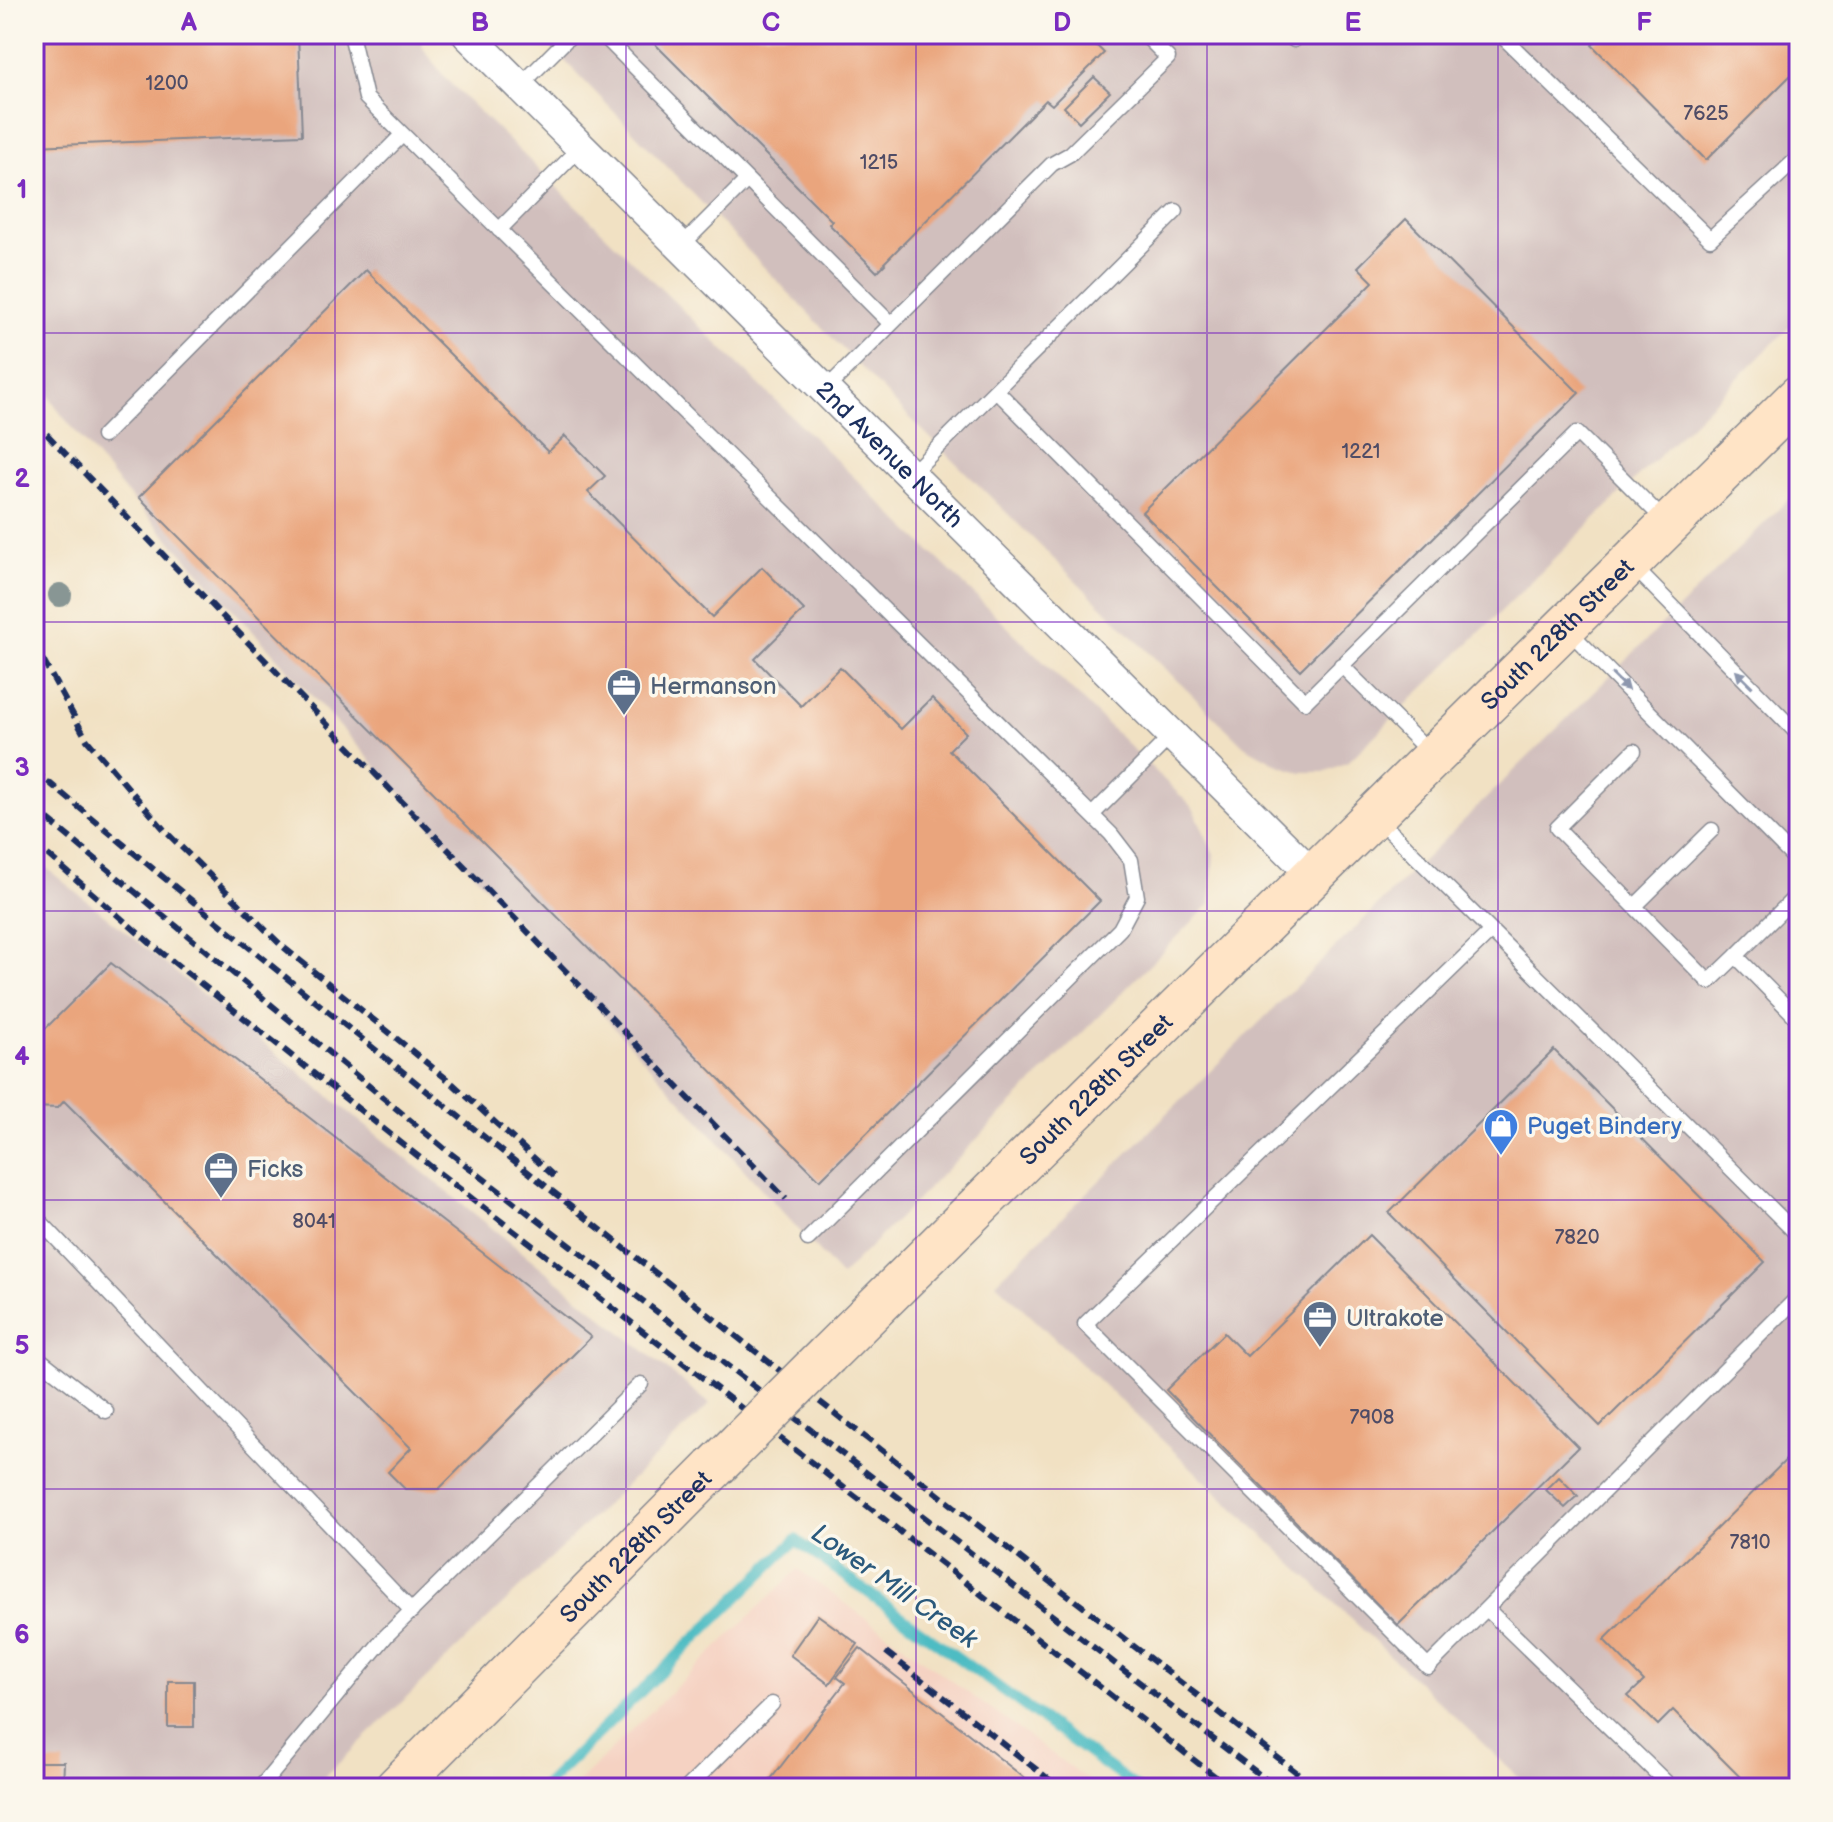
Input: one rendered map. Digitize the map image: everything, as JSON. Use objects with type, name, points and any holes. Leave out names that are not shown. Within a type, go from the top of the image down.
[{"type":"main road","name":"South 228th Street","points":[[396,1788],[827,1355],[1799,396]]},
{"type":"street","name":"2nd Avenue North","points":[[467,34],[1312,874]]},
{"type":"lane","points":[[351,34],[366,98],[1092,815],[1131,860],[1137,897],[1120,929],[808,1239]]},
{"type":"lane","points":[[520,86],[572,34]]},
{"type":"lane","points":[[602,34],[891,324]]},
{"type":"lane","points":[[825,390],[1052,164],[1070,154],[1168,58],[1144,34]]},
{"type":"lane","points":[[1506,34],[1503,37],[1710,239],[1799,157]]},
{"type":"lane","points":[[103,436],[402,135]]},
{"type":"lane","points":[[499,230],[581,147]]},
{"type":"lane","points":[[681,246],[747,180]]},
{"type":"lane","points":[[910,475],[1176,211]]},
{"type":"lane","points":[[996,390],[1305,702],[1577,433],[1668,524]]},
{"type":"lane","points":[[1629,563],[1799,735]]},
{"type":"lane","points":[[1565,626],[1799,863]]},
{"type":"lane","points":[[1341,665],[1433,756]]},
{"type":"lane","points":[[1092,815],[1172,735]]},
{"type":"lane","points":[[1634,751],[1557,828],[1709,982],[1799,893]]},
{"type":"lane","points":[[1373,814],[1799,1236]]},
{"type":"lane","points":[[1635,906],[1712,830]]},
{"type":"lane","points":[[1491,931],[1085,1324],[1428,1667],[1799,1296]]},
{"type":"lane","points":[[1736,956],[1799,1020]]},
{"type":"lane","points":[[34,1215],[412,1611]]},
{"type":"lane","points":[[34,1355],[106,1411]]},
{"type":"lane","points":[[260,1788],[386,1636],[641,1384]]},
{"type":"lane","points":[[1487,1609],[1672,1788]]},
{"type":"lane","points":[[687,1788],[772,1704]]},
{"type":"shaded area","points":[[34,34],[420,34],[423,48],[446,79],[1193,808],[1214,854],[1210,904],[841,1276],[125,491],[61,414],[34,373]]},
{"type":"shaded area","points":[[539,34],[1799,34],[1799,318],[1348,762],[1324,772],[1300,772],[1279,765],[1244,746],[894,402]]},
{"type":"shaded area","points":[[1799,489],[1799,1788],[1530,1788],[996,1283]]},
{"type":"shaded area","points":[[34,858],[710,1404],[313,1788],[34,1788]]},
{"type":"shaded area","points":[[798,1569],[1099,1788],[572,1788]]},
{"type":"building","points":[[34,34],[298,34],[302,135],[34,146]]},
{"type":"building","points":[[645,34],[1085,34],[1104,53],[1052,105],[1046,100],[877,272],[829,224],[832,221]]},
{"type":"building","points":[[1603,34],[1799,34],[1799,67],[1706,160],[1592,45]]},
{"type":"building","points":[[1094,77],[1110,92],[1079,122],[1064,107]]},
{"type":"building","points":[[1406,219],[1579,393],[1300,670],[1142,512],[1373,282],[1358,267]]},
{"type":"building","name":"Hermanson","points":[[366,270],[548,452],[565,436],[605,476],[588,492],[712,617],[762,567],[804,610],[755,659],[801,706],[840,667],[901,729],[932,698],[966,733],[949,750],[1100,901],[820,1180],[139,497]]},
{"type":"building","points":[[111,963],[591,1337],[439,1489],[405,1489],[388,1472],[411,1448],[64,1101],[58,1108],[34,1107],[34,1040]]},
{"type":"building","points":[[1554,1050],[1765,1262],[1600,1426],[1389,1213]]},
{"type":"building","points":[[1369,1235],[1578,1447],[1398,1625],[1166,1390],[1224,1333],[1247,1356]]},
{"type":"building","points":[[1799,1447],[1799,1788],[1751,1788],[1673,1710],[1658,1725],[1628,1696],[1644,1681],[1604,1640]]},
{"type":"building","points":[[1559,1477],[1578,1496],[1565,1508],[1546,1490]]},
{"type":"building","points":[[818,1615],[858,1644],[829,1684],[790,1655]]},
{"type":"building","points":[[860,1648],[1037,1788],[764,1788],[845,1683],[837,1677]]},
{"type":"building","points":[[168,1681],[194,1681],[194,1727],[168,1727]]},
{"type":"building","points":[[34,1762],[64,1762],[63,1788],[34,1788]]},
{"type":"waterway","name":"Lower Mill Creek","points":[[542,1788],[796,1540],[1137,1788]]},
{"type":"railway","points":[[34,421],[786,1199]]},
{"type":"railway","points":[[34,644],[87,740],[168,834],[282,946],[453,1084],[557,1179]]},
{"type":"railway","points":[[34,770],[510,1158],[1317,1788]]},
{"type":"railway","points":[[34,808],[445,1149],[1277,1788]]},
{"type":"railway","points":[[34,843],[151,944],[429,1165],[1230,1788]]},
{"type":"railway","points":[[886,1652],[1060,1788]]},
{"type":"place","name":"Hermanson","points":[[624,717]]},
{"type":"place","name":"Puget Bindery","points":[[1501,1157]]},
{"type":"place","name":"Ficks","points":[[221,1200]]},
{"type":"place","name":"Ultrakote","points":[[1320,1349]]}]
